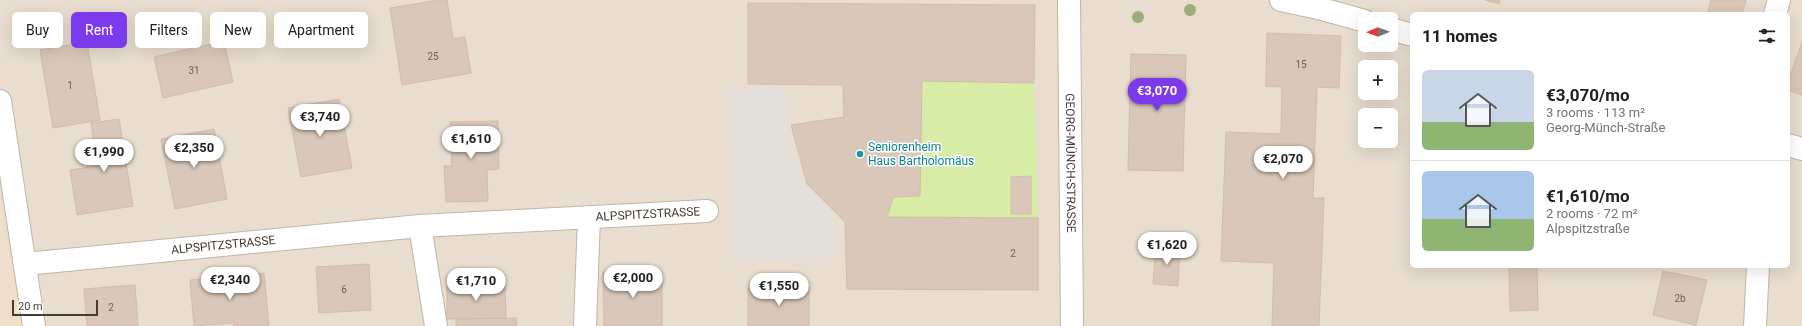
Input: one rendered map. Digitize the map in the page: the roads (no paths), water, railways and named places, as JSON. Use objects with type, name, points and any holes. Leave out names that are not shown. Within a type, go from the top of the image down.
[{"type":"street","name":"GEORG-MÜNCH-STRASSE","points":[[1069,0],[1072,326]]},
{"type":"street","points":[[1281,0],[1358,19]]},
{"type":"street","points":[[1776,12],[1779,0]]},
{"type":"street","points":[[1398,31],[1410,34]]},
{"type":"street","points":[[0,101],[34,326]]},
{"type":"street","points":[[1790,146],[1802,149]]},
{"type":"street","name":"ALPSPITZSTRASSE","points":[[25,264],[420,226],[707,211]]},
{"type":"street","name":"ALPSPITZSTRASSE","points":[[585,326],[589,217]]},
{"type":"street","points":[[420,226],[436,326]]},
{"type":"street","points":[[1755,326],[1758,268]]},
{"type":"place","name":"Seniorenheim Haus Bartholomäus","points":[[860,154]]}]
